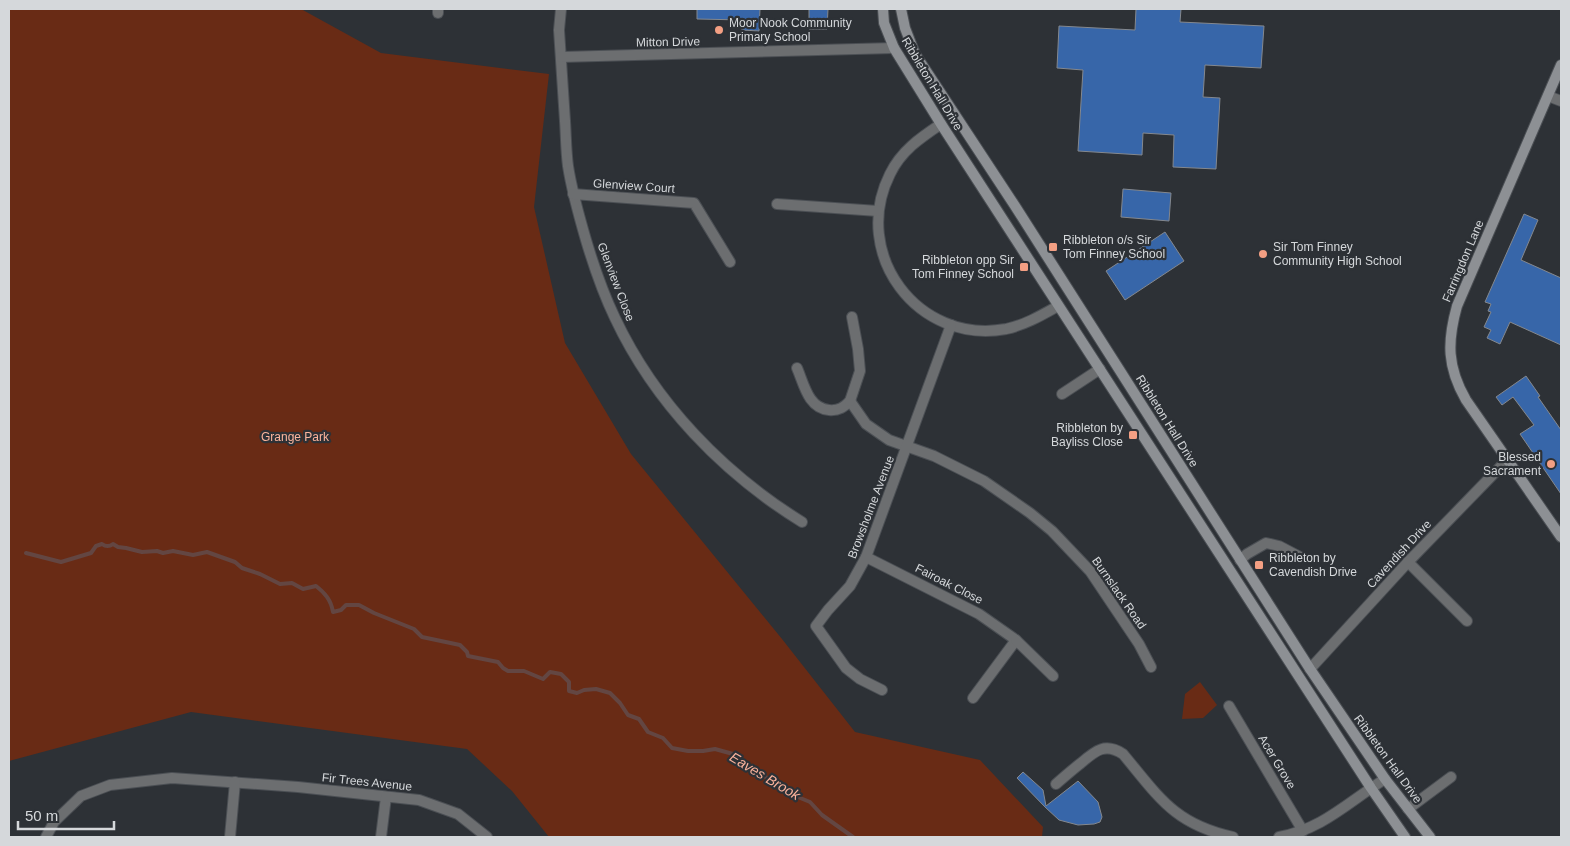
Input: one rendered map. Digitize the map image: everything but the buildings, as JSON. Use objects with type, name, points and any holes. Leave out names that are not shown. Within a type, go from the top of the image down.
[{"type":"street","name":"Glenview Close","points":[[561,9],[559,30],[568,165],[573,194],[596,274],[624,338],[652,383],[686,425],[732,471],[758,492],[802,522]]},
{"type":"street","name":"Ribbleton Hall Drive","points":[[883,9],[884,23],[894,48],[941,124],[1371,788],[1405,837]]},
{"type":"street","name":"Ribbleton Hall Drive","points":[[901,9],[905,28],[915,54],[1015,206],[1310,668],[1385,779],[1430,837]]},
{"type":"street","points":[[894,48],[910,40]]},
{"type":"street","name":"Mitton Drive","points":[[561,57],[894,48]]},
{"type":"street","name":"Farringdon Lane","points":[[1561,65],[1457,306],[1450,334],[1450,356],[1460,390],[1561,536]]},
{"type":"street","points":[[1548,96],[1561,100]]},
{"type":"street","points":[[954,114],[915,142],[897,161],[885,185],[878,210],[879,238],[886,265],[892,277],[918,307],[939,320],[951,325],[979,330],[1006,329],[1033,320],[1073,297]]},
{"type":"street","name":"Glenview Court","points":[[573,194],[694,203],[730,262]]},
{"type":"street","points":[[777,204],[878,210]]},
{"type":"street","points":[[1000,216],[1015,206]]},
{"type":"street","points":[[797,368],[810,398],[818,406],[824,409],[837,410],[844,408],[850,401],[860,371],[852,317]]},
{"type":"street","name":"Browsholme Avenue","points":[[882,690],[860,679],[846,668],[816,626],[850,586],[866,557],[908,447],[951,325]]},
{"type":"street","points":[[1062,394],[1100,369]]},
{"type":"street","name":"Burnslack Road","points":[[850,401],[866,424],[889,440],[934,456],[984,481],[1030,512],[1052,530],[1090,571],[1139,644],[1151,668]]},
{"type":"street","name":"Cavendish Drive","points":[[1310,668],[1408,562],[1508,459]]},
{"type":"street","points":[[1214,546],[1226,538]]},
{"type":"street","points":[[1240,560],[1266,542],[1279,546],[1300,557]]},
{"type":"street","name":"Fairoak Close","points":[[866,557],[979,614],[1016,640],[1053,676]]},
{"type":"street","points":[[1408,562],[1467,621]]},
{"type":"street","points":[[973,698],[1016,640]]},
{"type":"street","points":[[1299,676],[1310,668]]},
{"type":"street","name":"Acer Grove","points":[[1229,706],[1303,831]]},
{"type":"street","points":[[1056,784],[1094,752],[1105,748],[1118,750],[1159,797],[1176,813],[1204,829],[1233,837]]},
{"type":"street","points":[[1408,809],[1451,777]]},
{"type":"street","name":"Fir Trees Avenue","points":[[46,837],[54,822],[81,796],[110,785],[172,778],[298,787],[420,800],[458,814],[487,837]]},
{"type":"street","points":[[1279,837],[1303,831],[1327,819],[1385,779]]},
{"type":"street","points":[[230,837],[235,782]]},
{"type":"street","points":[[381,837],[386,797]]},
{"type":"green space","name":"Grange Park","points":[[9,9],[301,9],[381,53],[549,74],[534,207],[565,343],[631,454],[782,639],[855,732],[980,760],[1043,827],[1042,837],[549,837],[512,791],[467,749],[191,712],[9,761]]},
{"type":"green space","points":[[1200,682],[1217,705],[1203,718],[1182,719],[1185,694]]},
{"type":"waterway","name":"Eaves Brook","points":[[26,553],[61,562],[91,553],[96,546],[102,544],[105,546],[113,544],[118,547],[142,552],[157,551],[163,553],[173,551],[193,555],[207,552],[235,562],[242,568],[280,584],[292,583],[303,589],[316,586],[327,597],[333,612],[341,610],[346,605],[359,605],[414,629],[422,637],[460,645],[467,652],[468,656],[498,662],[508,671],[524,671],[543,679],[550,672],[561,674],[569,682],[569,691],[577,693],[596,689],[610,693],[628,715],[639,719],[648,732],[663,738],[672,748],[688,751],[715,749],[733,754],[746,768],[776,782],[793,795],[810,802],[822,815],[853,837]]},
{"type":"place","name":"Moor Nook Community Primary School","points":[[719,30]]},
{"type":"place","name":"Ribbleton o/s Sir Tom Finney School","points":[[1053,247]]},
{"type":"place","name":"Sir Tom Finney Community High School","points":[[1263,254]]},
{"type":"place","name":"Ribbleton opp Sir Tom Finney School","points":[[1024,267]]},
{"type":"place","name":"Ribbleton by Bayliss Close","points":[[1133,435]]},
{"type":"place","name":"Blessed Sacrament","points":[[1551,464]]},
{"type":"place","name":"Ribbleton by Cavendish Drive","points":[[1259,565]]}]
